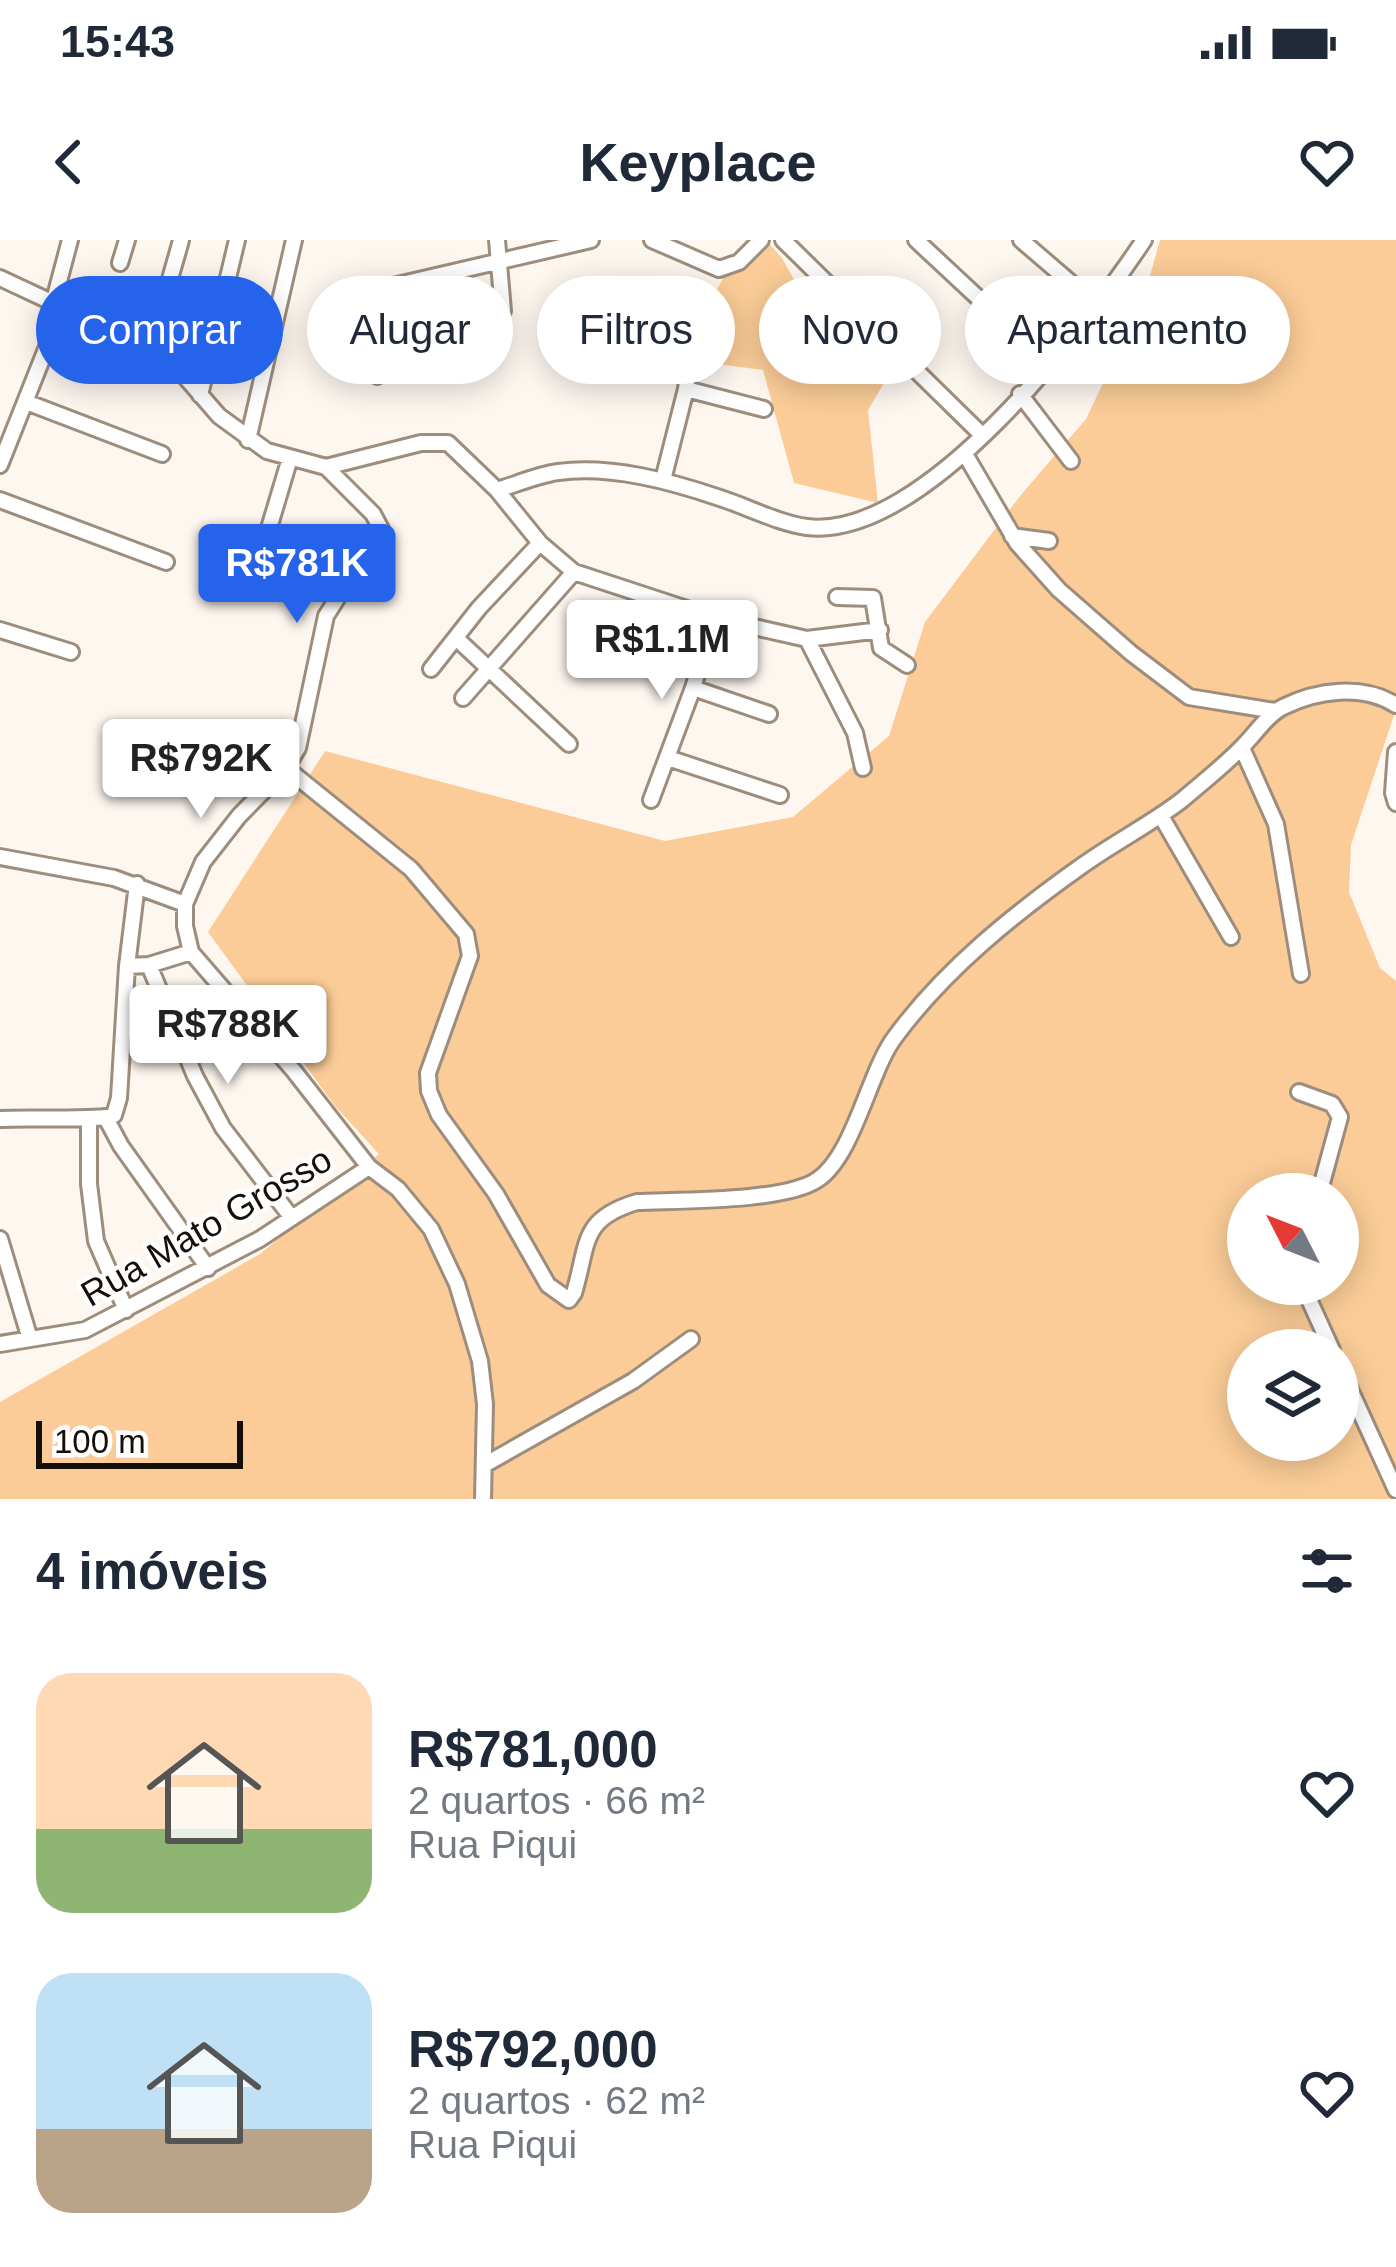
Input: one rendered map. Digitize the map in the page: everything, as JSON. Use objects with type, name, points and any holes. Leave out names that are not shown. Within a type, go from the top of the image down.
[{"type":"street","points":[[64,276],[70,240]]},
{"type":"street","points":[[120,263],[127,240]]},
{"type":"street","points":[[172,276],[181,240]]},
{"type":"street","points":[[200,395],[237,240]]},
{"type":"street","points":[[248,440],[294,240]]},
{"type":"street","points":[[497,240],[500,276]]},
{"type":"street","points":[[434,276],[591,240]]},
{"type":"street","points":[[652,240],[719,268],[739,262],[760,240]]},
{"type":"street","points":[[783,240],[982,435]]},
{"type":"street","points":[[916,240],[965,286]]},
{"type":"street","points":[[1120,276],[1144,240]]},
{"type":"street","points":[[1031,243],[1067,276]]},
{"type":"street","points":[[0,278],[36,296]]},
{"type":"street","points":[[0,465],[36,372]]},
{"type":"street","points":[[191,384],[248,440],[326,467],[421,443],[448,443],[497,490],[540,543],[574,572],[714,618],[807,639],[880,630]]},
{"type":"street","points":[[662,480],[687,384]]},
{"type":"street","points":[[497,490],[563,471],[662,480],[789,522],[825,527],[866,518],[934,479],[1029,384]]},
{"type":"street","points":[[686,388],[764,410]]},
{"type":"street","points":[[1020,394],[1071,461]]},
{"type":"street","points":[[26,402],[162,454]]},
{"type":"street","points":[[964,454],[1012,536],[1059,590],[1180,691],[1189,697],[1275,711]]},
{"type":"street","points":[[268,535],[290,458]]},
{"type":"street","points":[[326,467],[373,514],[381,529],[326,616],[303,732],[286,768],[214,844],[185,904],[184,926],[191,952],[295,1071],[369,1168],[386,1178],[431,1229],[457,1285],[480,1361],[486,1464],[483,1499]]},
{"type":"street","points":[[0,500],[166,562]]},
{"type":"street","points":[[1012,536],[1049,542]]},
{"type":"street","points":[[431,669],[540,543]]},
{"type":"street","points":[[463,698],[574,572]]},
{"type":"street","points":[[837,597],[872,597],[883,652],[907,665]]},
{"type":"street","points":[[650,800],[714,618]]},
{"type":"street","points":[[0,630],[71,652]]},
{"type":"street","points":[[456,638],[569,744]]},
{"type":"street","points":[[807,639],[855,733],[863,768]]},
{"type":"street","points":[[693,688],[770,714]]},
{"type":"street","points":[[286,768],[411,868],[466,934],[470,956],[428,1073],[429,1091],[537,1267],[566,1300],[572,1297],[593,1225],[615,1208],[637,1202],[777,1193],[820,1179],[856,1119],[891,1041],[930,995],[1055,885],[1161,816],[1242,748],[1275,711],[1318,695],[1345,692],[1371,693],[1396,705]]},
{"type":"street","points":[[1242,748],[1276,824],[1301,974]]},
{"type":"street","points":[[1396,752],[1396,803]]},
{"type":"street","points":[[668,758],[780,796]]},
{"type":"street","points":[[1161,816],[1231,937]]},
{"type":"street","points":[[0,857],[137,884],[185,904]]},
{"type":"street","points":[[0,1119],[107,1120],[114,1115],[137,884]]},
{"type":"street","points":[[127,966],[149,965],[191,952]]},
{"type":"street","points":[[149,965],[208,1102],[245,1160],[292,1218]]},
{"type":"street","points":[[1300,1092],[1332,1104],[1340,1117],[1325,1173]]},
{"type":"street","points":[[89,1118],[89,1184],[96,1240],[126,1310]]},
{"type":"street","points":[[107,1120],[208,1268]]},
{"type":"street","name":"Rua Mato Grosso","points":[[0,1343],[85,1330],[208,1268],[369,1168]]},
{"type":"street","points":[[0,1239],[30,1340]]},
{"type":"street","points":[[486,1464],[633,1381],[691,1339]]},
{"type":"street","points":[[1359,1409],[1396,1490]]},
{"type":"shaded area","points":[[766,240],[792,276],[759,276],[759,369],[735,366],[735,276],[724,276],[729,267]]},
{"type":"shaded area","points":[[1160,240],[1396,240],[1396,709],[1351,845],[1349,892],[1380,968],[1396,981],[1396,1499],[0,1499],[0,1402],[260,1254],[379,1154],[335,1106],[208,932],[325,751],[665,841],[793,817],[889,736],[925,622],[1020,496],[1086,419],[1103,384],[1290,384],[1290,276],[1150,276]]},
{"type":"shaded area","points":[[767,384],[883,384],[868,410],[878,503],[794,483]]}]
